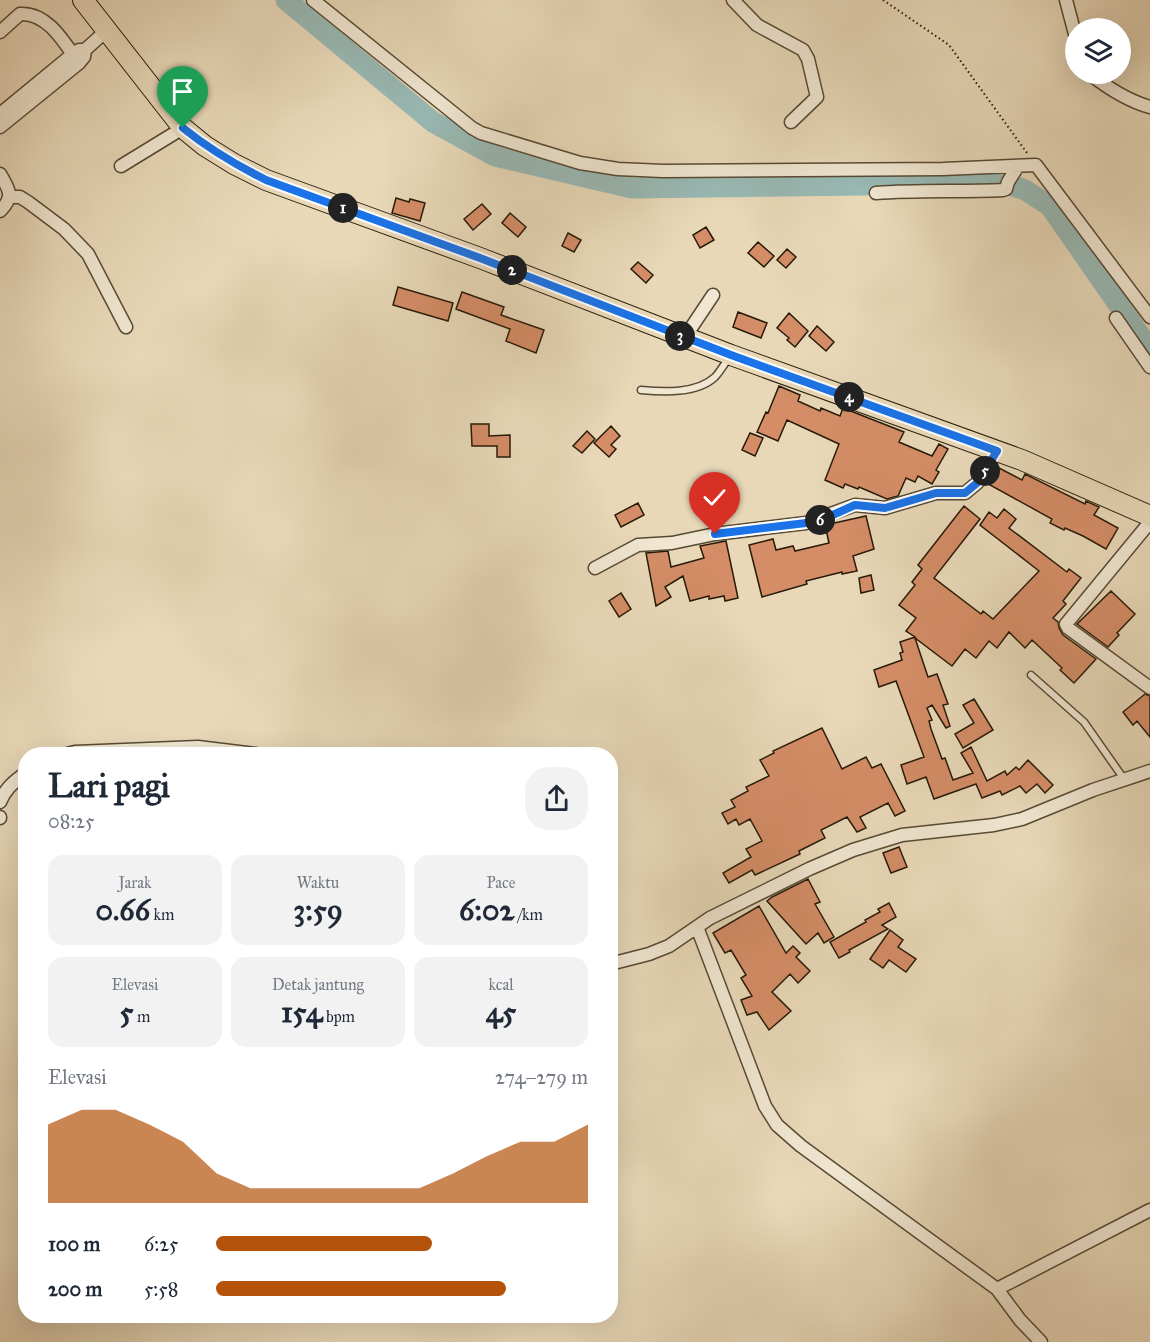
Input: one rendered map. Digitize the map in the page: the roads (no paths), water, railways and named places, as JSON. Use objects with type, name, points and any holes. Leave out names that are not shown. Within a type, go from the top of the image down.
[{"type":"main road","points":[[83,0],[183,128],[205,146],[266,180],[480,258],[685,338],[1022,460],[1150,516]]},
{"type":"street","points":[[313,0],[472,128],[481,133],[580,163],[618,169],[663,171],[943,169],[1036,165],[1150,317]]},
{"type":"street","points":[[733,0],[757,25],[800,47],[808,59],[817,97],[790,122]]},
{"type":"street","points":[[1066,0],[1071,18]]},
{"type":"street","points":[[0,32],[21,14],[30,13],[49,25],[76,58]]},
{"type":"street","points":[[0,127],[76,58],[79,50],[85,50],[107,30]]},
{"type":"street","points":[[0,114],[76,58]]},
{"type":"street","points":[[1104,84],[1134,102],[1150,107]]},
{"type":"street","points":[[121,166],[183,128]]},
{"type":"street","points":[[876,193],[929,190],[970,192],[1007,185],[1018,166]]},
{"type":"street","points":[[0,174],[9,190],[10,197],[0,211]]},
{"type":"street","points":[[10,197],[20,197],[28,202],[64,229],[83,248],[126,327]]},
{"type":"street","points":[[685,338],[713,295]]},
{"type":"street","points":[[1116,318],[1150,366]]},
{"type":"street","points":[[595,568],[638,545],[672,543],[705,536],[806,523],[828,517],[855,505],[885,508],[936,493],[965,493],[977,483],[997,451]]},
{"type":"street","points":[[1150,522],[1066,624],[1068,628],[1150,688]]},
{"type":"street","points":[[618,962],[669,946],[710,918],[853,850],[902,835],[994,825],[1022,819],[1093,790],[1150,771]]},
{"type":"street","points":[[0,802],[12,783],[18,779]]},
{"type":"street","points":[[697,927],[760,1095],[777,1125],[801,1146],[997,1289],[1020,1320],[1041,1342]]},
{"type":"street","points":[[997,1289],[1150,1210]]},
{"type":"lane","points":[[640,390],[660,392],[705,384],[715,377],[731,355]]},
{"type":"lane","points":[[1031,675],[1084,722],[1124,779]]},
{"type":"waterway","points":[[286,0],[433,122],[495,156],[632,188],[863,185],[996,180],[1025,190],[1050,206],[1150,350]]}]
